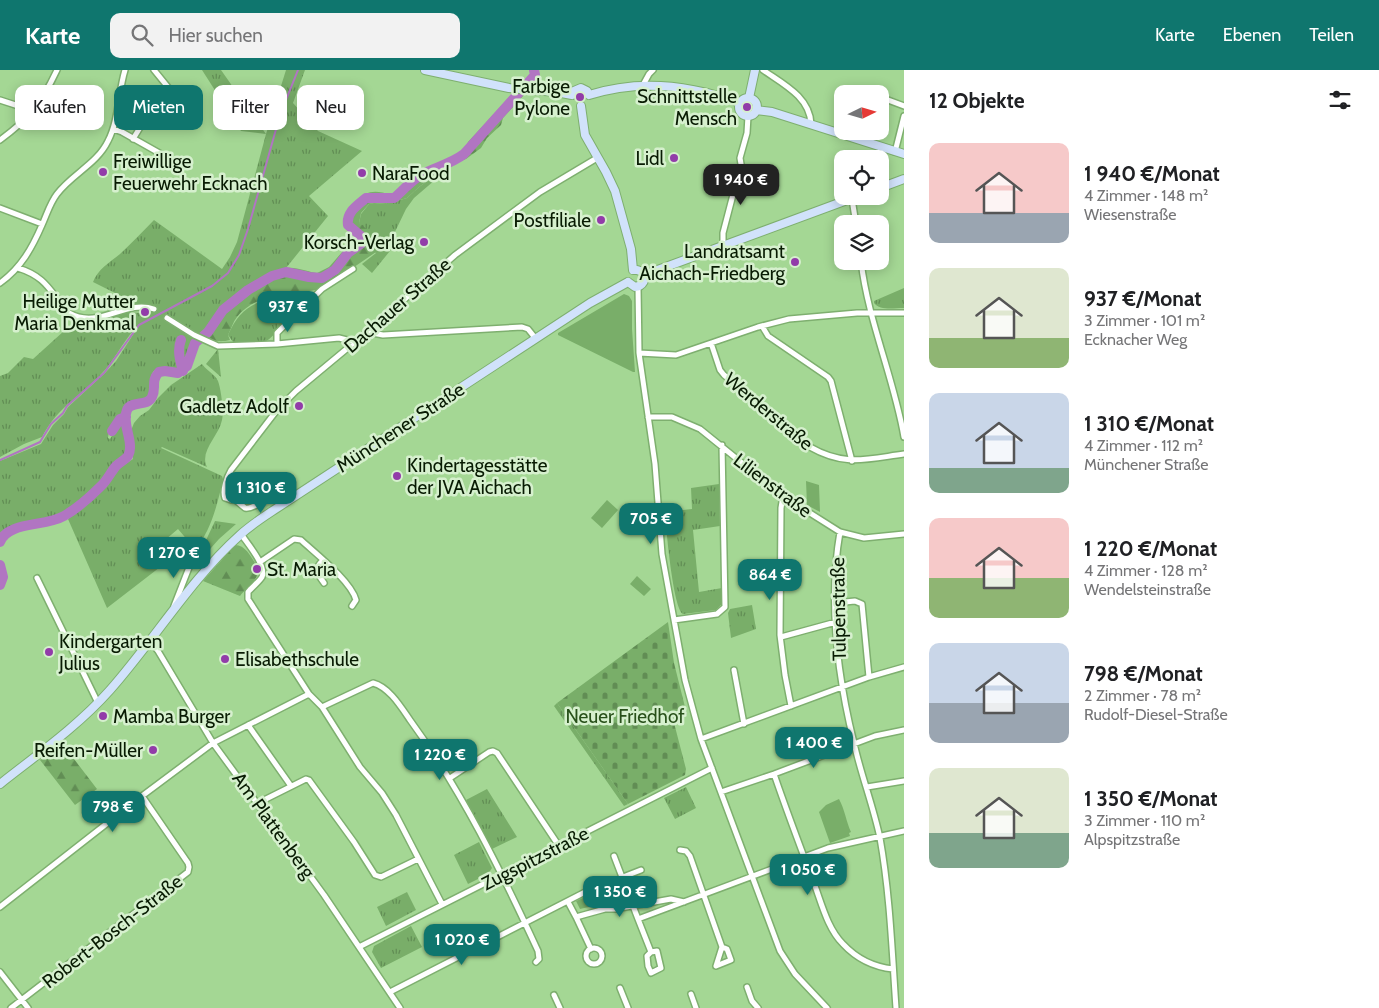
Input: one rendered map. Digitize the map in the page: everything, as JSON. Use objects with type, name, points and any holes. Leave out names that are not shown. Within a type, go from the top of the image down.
[{"type":"main road","points":[[425,70],[516,89],[556,92],[572,96]]},
{"type":"main road","points":[[749,98],[756,70]]},
{"type":"main road","points":[[589,95],[618,88],[643,85],[700,91],[740,103]]},
{"type":"main road","points":[[581,88],[589,95],[586,104],[581,106],[574,104],[572,96],[574,91],[581,88]]},
{"type":"main road","points":[[749,98],[755,102],[756,110],[748,116],[740,112],[740,103],[744,99],[749,98]]},
{"type":"main road","points":[[581,106],[585,135],[615,191],[631,249],[633,270]]},
{"type":"main road","points":[[756,110],[772,112],[904,154]]},
{"type":"main road","points":[[889,185],[904,179]]},
{"type":"main road","points":[[644,275],[836,205]]},
{"type":"main road","points":[[633,270],[640,270],[644,275],[644,282],[638,287],[632,286],[628,282],[628,274],[633,270]]},
{"type":"main road","name":"Münchener Straße","points":[[0,784],[64,734],[98,703],[170,617],[202,574],[241,534],[284,503],[592,302],[628,282]]},
{"type":"street","points":[[49,85],[57,70]]},
{"type":"street","points":[[0,283],[18,268],[29,252],[57,194],[70,179],[99,155],[108,140],[113,129],[125,70]]},
{"type":"street","points":[[154,70],[166,85]]},
{"type":"street","points":[[643,85],[653,70]]},
{"type":"street","points":[[764,70],[802,100],[810,115],[811,124]]},
{"type":"street","points":[[0,100],[15,105]]},
{"type":"street","points":[[889,100],[904,106]]},
{"type":"street","points":[[723,247],[724,233],[747,133],[748,116]]},
{"type":"street","points":[[896,152],[904,116]]},
{"type":"street","points":[[0,140],[15,128]]},
{"type":"street","points":[[113,129],[160,154]]},
{"type":"street","points":[[133,139],[138,130]]},
{"type":"street","name":"Dachauer Straße","points":[[227,482],[231,470],[286,400],[455,255],[540,192],[597,158]]},
{"type":"street","points":[[0,208],[42,224]]},
{"type":"street","points":[[18,268],[40,278],[62,305],[74,316],[95,318],[144,307],[154,310]]},
{"type":"street","points":[[277,344],[276,337],[280,330],[322,289],[353,269]]},
{"type":"street","points":[[863,270],[871,312],[894,393],[904,437]]},
{"type":"street","points":[[638,287],[639,353],[655,464],[662,554],[688,691],[701,740],[773,935],[787,963],[795,974],[827,1008]]},
{"type":"street","points":[[639,353],[676,355],[762,326],[789,319],[871,312],[904,312]]},
{"type":"street","points":[[167,318],[194,335],[218,346],[277,344],[339,338],[355,342]]},
{"type":"street","points":[[762,326],[768,336],[828,377],[831,381],[852,461]]},
{"type":"street","points":[[367,332],[383,335],[522,327],[528,329],[536,339]]},
{"type":"street","name":"Werderstraße","points":[[711,343],[724,375],[810,447],[832,458],[852,461],[904,454]]},
{"type":"street","name":"Lilienstraße","points":[[648,417],[672,417],[700,429],[783,496],[840,532],[864,538],[904,534]]},
{"type":"street","points":[[674,620],[717,614],[725,607],[722,446]]},
{"type":"street","points":[[233,498],[245,508],[251,508],[268,497],[286,481]]},
{"type":"street","points":[[227,482],[224,495],[227,500],[233,498]]},
{"type":"street","points":[[227,482],[234,494],[233,498]]},
{"type":"street","points":[[783,496],[781,508],[781,637],[785,676],[791,706]]},
{"type":"street","name":"Tulpenstraße","points":[[840,532],[837,550],[835,603],[839,667],[854,744],[879,836],[888,884],[896,1008]]},
{"type":"street","points":[[241,534],[263,567],[263,575],[248,592],[248,599],[309,694],[322,707],[360,767],[382,793],[396,815],[442,904]]},
{"type":"street","points":[[260,562],[297,538],[343,580],[355,596],[356,600],[352,606]]},
{"type":"street","points":[[170,617],[190,565],[198,552]]},
{"type":"street","points":[[323,560],[317,565],[317,570],[324,583]]},
{"type":"street","points":[[37,578],[98,703]]},
{"type":"street","points":[[835,603],[856,602],[862,604],[869,677]]},
{"type":"street","points":[[781,637],[836,622]]},
{"type":"street","name":"Am Plattenberg","points":[[150,641],[164,659],[213,742],[258,803],[400,1008]]},
{"type":"street","points":[[701,740],[869,677],[904,667]]},
{"type":"street","points":[[734,670],[744,724]]},
{"type":"street","points":[[322,707],[368,684],[373,683],[383,687],[403,711],[450,778],[538,951],[536,962]]},
{"type":"street","points":[[0,907],[213,742],[309,694]]},
{"type":"street","points":[[248,725],[290,786]]},
{"type":"street","points":[[720,792],[875,736],[904,730]]},
{"type":"street","points":[[450,778],[488,752],[498,752],[559,846]]},
{"type":"street","name":"Zugspitzstraße","points":[[359,947],[712,768]]},
{"type":"street","points":[[774,774],[832,930],[842,944],[855,955],[870,963],[893,969]]},
{"type":"street","points":[[258,803],[290,786],[306,779],[309,780],[354,842],[375,876],[378,877],[418,859]]},
{"type":"street","points":[[867,787],[904,781]]},
{"type":"street","name":"Robert-Bosch-Straße","points":[[12,1008],[188,872],[188,863],[142,796]]},
{"type":"street","points":[[638,919],[835,846],[904,831]]},
{"type":"street","points":[[680,850],[686,851],[690,856],[722,947]]},
{"type":"street","points":[[614,856],[651,952]]},
{"type":"street","points":[[623,877],[641,870]]},
{"type":"street","points":[[390,992],[524,922],[595,888],[606,909]]},
{"type":"street","points":[[576,917],[606,909],[671,899],[685,902]]},
{"type":"street","points":[[568,902],[591,949]]},
{"type":"street","points":[[0,972],[28,1008]]},
{"type":"street","points":[[747,987],[754,1006],[758,1008]]},
{"type":"street","points":[[620,988],[628,1008]]},
{"type":"street","points":[[691,994],[696,1008]]},
{"type":"street","points":[[554,995],[560,1008]]},
{"type":"green space","points":[[202,70],[221,70],[232,85],[213,85],[213,87]]},
{"type":"green space","points":[[286,70],[305,70],[300,85],[297,85],[297,92],[293,103],[297,107],[297,130],[317,130],[362,151],[309,196],[328,216],[286,268],[245,289],[221,309],[199,335],[174,320],[176,327],[195,338],[191,343],[186,363],[182,364],[181,346],[184,339],[182,336],[177,347],[178,370],[166,367],[154,371],[151,379],[151,395],[149,399],[129,404],[124,411],[123,417],[117,420],[111,428],[108,438],[110,439],[121,422],[124,422],[128,441],[125,454],[115,464],[113,463],[92,491],[64,514],[48,520],[12,527],[0,538],[0,461],[41,444],[53,425],[68,407],[116,361],[140,324],[130,334],[105,370],[63,409],[48,426],[42,437],[0,457],[0,376],[8,373],[24,357],[33,359],[75,321],[96,320],[125,312],[142,313],[152,308],[122,309],[129,300],[93,282],[101,270],[154,220],[222,269],[237,242],[267,130],[287,130],[287,85],[281,85]]},
{"type":"green space","points":[[513,93],[524,95],[503,118],[501,125],[487,138],[481,148],[466,159],[431,172],[433,177],[407,198],[386,204],[369,204],[361,213],[359,223],[369,231],[374,240],[369,248],[376,252],[322,289],[280,294],[248,306],[234,321],[228,335],[230,340],[214,340],[199,335],[230,303],[276,272],[291,268],[317,273],[329,267],[350,243],[357,240],[356,235],[347,229],[343,220],[357,200],[368,193],[382,192],[391,195],[397,193],[410,175],[465,151],[468,142]]},
{"type":"green space","points":[[263,130],[266,134],[241,131]]},
{"type":"green space","points":[[433,177],[435,180],[414,198],[406,209],[393,236],[394,246],[372,273],[362,264],[376,253],[369,248],[359,223],[361,214],[369,204],[386,204],[407,198]]},
{"type":"green space","points":[[904,288],[904,308],[883,308],[874,303],[874,301]]},
{"type":"green space","points":[[624,294],[629,296],[632,301],[635,372],[558,335],[558,333]]},
{"type":"green space","points":[[269,298],[289,318],[266,341],[254,343],[233,342],[228,335],[244,311]]},
{"type":"green space","points":[[218,349],[221,377],[206,364]]},
{"type":"green space","points":[[202,364],[218,381],[223,416],[220,426],[207,449],[205,461],[207,467],[161,448],[222,476],[219,497],[210,525],[195,549],[178,529],[165,540],[177,554],[107,608],[68,519],[103,489],[119,468],[133,459],[130,433],[134,423],[140,416],[149,410],[171,385]]},
{"type":"green space","points":[[806,481],[819,485],[820,512],[807,505]]},
{"type":"green space","points":[[719,484],[720,526],[693,530],[699,592],[722,588],[721,605],[716,610],[683,614],[679,609],[673,583],[665,512],[692,509],[691,488]]},
{"type":"green space","points":[[607,500],[618,510],[602,528],[591,518]]},
{"type":"green space","points":[[215,521],[236,524],[219,539],[188,574],[191,565],[200,553]]},
{"type":"green space","points":[[235,545],[246,550],[259,569],[255,580],[240,596],[203,581]]},
{"type":"green space","points":[[637,576],[651,589],[644,596],[630,584]]},
{"type":"green space","points":[[752,605],[756,629],[731,638],[728,613],[730,609]]},
{"type":"green space","name":"Neuer Friedhof","points":[[668,622],[674,663],[687,715],[673,719],[686,769],[685,775],[628,804],[557,703]]},
{"type":"green space","points":[[557,703],[628,804],[624,806],[554,706]]},
{"type":"green space","points":[[61,742],[97,789],[75,805],[40,760]]},
{"type":"green space","points":[[686,787],[696,808],[675,819],[664,798]]},
{"type":"green space","points":[[487,789],[517,837],[492,849],[466,800]]},
{"type":"green space","points":[[839,799],[851,832],[849,833],[850,836],[830,843],[819,812],[826,805]]},
{"type":"green space","points":[[479,842],[492,868],[488,874],[468,884],[454,855]]},
{"type":"green space","points":[[407,892],[416,910],[386,926],[377,907]]},
{"type":"green space","points":[[592,894],[597,905],[580,909],[576,901]]},
{"type":"green space","points":[[411,926],[422,947],[381,968],[372,952],[374,946]]},
{"type":"waterway","points":[[0,460],[40,442],[51,424],[63,413],[67,406],[104,373],[139,325],[212,286],[228,273],[239,255],[248,229],[280,115],[298,70]]},
{"type":"waterway","points":[[0,542],[4,535],[19,527],[47,522],[64,516],[83,503],[102,485],[116,466],[129,453],[130,444],[125,419],[129,407],[150,400],[155,379],[159,372],[178,373],[187,366],[195,343],[208,332],[223,310],[248,290],[272,276],[286,272],[322,278],[335,270],[348,253],[362,243],[362,237],[348,225],[350,213],[366,198],[394,198],[417,177],[464,154],[535,75],[534,70]]},
{"type":"waterway","points":[[181,340],[179,352],[183,371]]},
{"type":"waterway","points":[[112,431],[120,419],[126,417]]},
{"type":"waterway","points":[[0,565],[3,577],[0,585]]},
{"type":"place","name":"Farbige Pylone","points":[[580,97]]},
{"type":"place","name":"Schnittstelle Mensch","points":[[747,107]]},
{"type":"place","name":"Lidl","points":[[674,158]]},
{"type":"place","name":"Freiwillige Feuerwehr Ecknach","points":[[103,172]]},
{"type":"place","name":"NaraFood","points":[[362,173]]},
{"type":"place","name":"Postfiliale","points":[[601,220]]},
{"type":"place","name":"Korsch-Verlag","points":[[424,242]]},
{"type":"place","name":"Landratsamt Aichach-Friedberg","points":[[795,262]]},
{"type":"place","name":"Heilige Mutter Maria Denkmal","points":[[145,312]]},
{"type":"place","name":"Gadletz Adolf","points":[[299,406]]},
{"type":"place","name":"Kindertagesstätte der JVA Aichach","points":[[397,476]]},
{"type":"place","name":"St. Maria","points":[[257,569]]},
{"type":"place","name":"Kindergarten Julius","points":[[49,652]]},
{"type":"place","name":"Elisabethschule","points":[[225,659]]},
{"type":"place","name":"Mamba Burger","points":[[103,716]]},
{"type":"place","name":"Reifen-Müller","points":[[153,750]]}]
